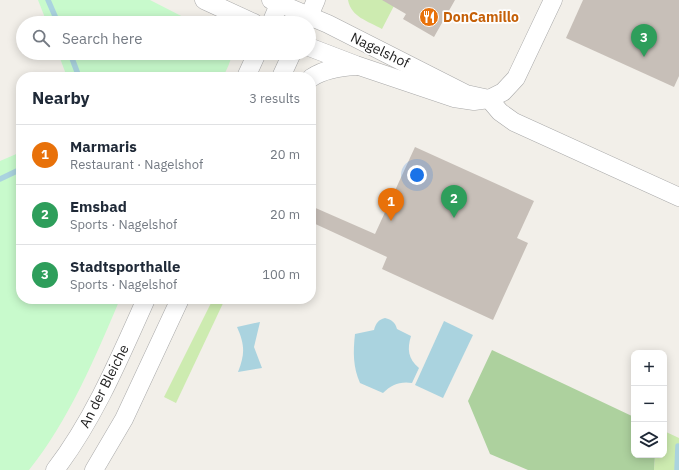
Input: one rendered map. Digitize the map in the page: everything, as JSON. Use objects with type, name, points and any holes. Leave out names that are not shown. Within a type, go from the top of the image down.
[{"type":"street","points":[[204,0],[239,16]]},
{"type":"street","name":"Nagelshof","points":[[316,50],[356,65],[454,98],[474,101],[489,99],[503,92],[516,78],[553,0]]},
{"type":"street","points":[[273,16],[277,1]]},
{"type":"street","name":"Nagelshof","points":[[277,1],[311,13],[466,94],[489,99]]},
{"type":"street","points":[[248,72],[254,60]]},
{"type":"street","points":[[283,72],[289,60]]},
{"type":"street","points":[[316,75],[335,68],[356,65]]},
{"type":"street","points":[[489,99],[500,112],[514,122],[679,197]]},
{"type":"street","name":"An der Bleiche","points":[[55,470],[74,443],[94,408],[120,358],[144,304]]},
{"type":"street","points":[[94,470],[124,419],[178,304]]},
{"type":"green space","points":[[38,0],[150,0],[181,16],[44,16]]},
{"type":"green space","points":[[348,0],[397,0],[382,29],[356,15]]},
{"type":"green space","points":[[61,60],[230,60],[225,72],[65,72]]},
{"type":"green space","points":[[16,154],[16,304],[118,304],[69,410],[29,470],[0,470],[0,161]]},
{"type":"green space","points":[[210,304],[223,304],[176,403],[164,397]]},
{"type":"green space","points":[[492,350],[631,416],[631,458],[655,458],[654,470],[528,470],[490,454],[468,401]]},
{"type":"green space","points":[[667,432],[679,438],[679,470],[654,470],[655,458],[667,458]]},
{"type":"water","points":[[385,318],[393,322],[397,329],[411,336],[409,354],[415,365],[419,368],[412,383],[396,384],[383,393],[360,383],[354,359],[354,347],[355,334],[374,330],[378,322]]},
{"type":"water","points":[[444,321],[473,335],[443,398],[415,385]]},
{"type":"water","points":[[260,322],[254,347],[262,368],[238,372],[243,355],[243,344],[237,327]]},
{"type":"building","points":[[382,0],[455,0],[434,37],[403,19],[406,14]]},
{"type":"building","points":[[583,0],[679,0],[679,76],[674,87],[566,38]]},
{"type":"building","points":[[415,147],[534,201],[517,238],[528,243],[493,320],[382,269],[387,257],[316,224],[316,208],[375,234]]},
{"type":"waterway","points":[[48,0],[55,16]]},
{"type":"waterway","points":[[73,60],[77,72]]},
{"type":"waterway","points":[[0,179],[16,171]]},
{"type":"waterway","points":[[677,470],[678,446]]},
{"type":"place","name":"DonCamillo","points":[[429,17]]},
{"type":"place","name":"Stadtsporthalle","points":[[644,57]]},
{"type":"place","name":"Emsbad","points":[[454,218]]},
{"type":"place","name":"Marmaris","points":[[391,221]]}]
